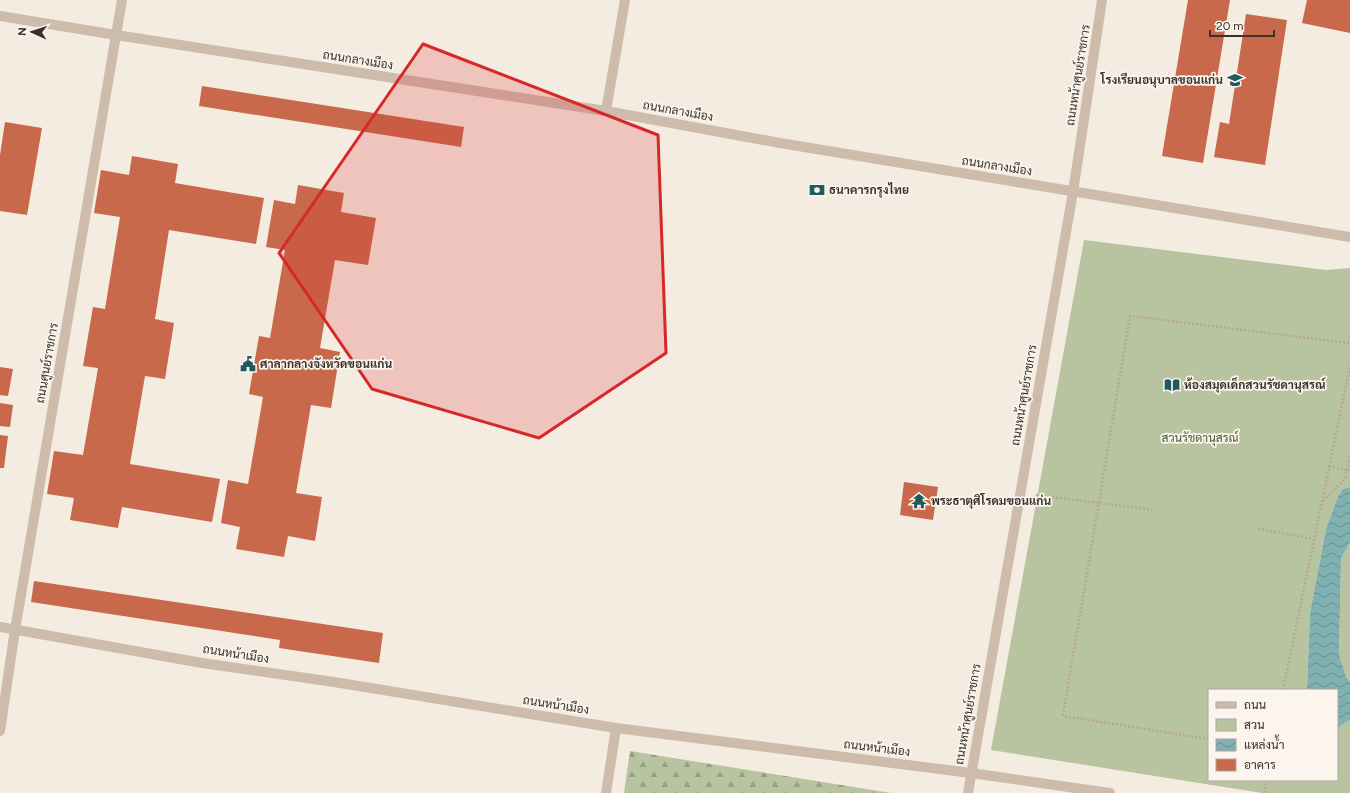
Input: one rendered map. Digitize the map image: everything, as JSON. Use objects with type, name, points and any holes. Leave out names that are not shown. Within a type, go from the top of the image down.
[{"type":"street","name":"ถนนศูนย์ราชการ","points":[[0,731],[15,630],[122,0]]},
{"type":"street","points":[[606,111],[625,0]]},
{"type":"street","name":"ถนนหน้าศูนย์ราชการ","points":[[968,793],[1073,192],[1102,0]]},
{"type":"street","name":"ถนนกลางเมือง","points":[[0,16],[116,36],[606,111],[780,143],[1350,237]]},
{"type":"street","name":"ถนนหน้าเมือง","points":[[0,627],[202,663],[334,682],[616,728],[971,773],[1110,793]]},
{"type":"street","points":[[606,793],[616,728]]},
{"type":"path","points":[[1208,739],[1063,716],[1130,316],[1350,344]]},
{"type":"path","points":[[1283,689],[1350,366]]},
{"type":"path","points":[[1322,501],[1345,478],[1348,470],[1350,455]]},
{"type":"path","points":[[1329,466],[1348,470]]},
{"type":"path","points":[[1021,492],[1152,510]]},
{"type":"path","points":[[1258,529],[1314,539]]},
{"type":"path","points":[[1264,793],[1267,781]]},
{"type":"highlighted area","points":[[423,44],[658,135],[666,353],[539,438],[372,389],[279,253]]},
{"type":"green space","name":"สวนรัชดานุสรณ์","points":[[1084,240],[1326,270],[1350,268],[1350,487],[1343,489],[1338,496],[1326,529],[1310,613],[1307,689],[1208,689],[1208,781],[1338,781],[1338,727],[1350,720],[1350,793],[1262,793],[991,750]]},
{"type":"green space","points":[[1350,542],[1350,682],[1346,677],[1339,656],[1341,558]]},
{"type":"green space","points":[[630,751],[891,793],[624,793]]},
{"type":"water","points":[[1350,487],[1350,542],[1341,558],[1339,655],[1346,677],[1350,682],[1350,720],[1338,727],[1338,689],[1307,689],[1310,613],[1326,529],[1338,496],[1343,489]]},
{"type":"building","points":[[1188,0],[1230,0],[1203,163],[1162,156]]},
{"type":"building","points":[[1307,0],[1350,0],[1350,33],[1302,23]]},
{"type":"building","points":[[1246,14],[1287,20],[1265,165],[1214,157],[1220,122],[1229,124]]},
{"type":"building","points":[[202,86],[464,127],[461,147],[199,106]]},
{"type":"building","points":[[5,122],[42,128],[27,215],[0,211],[0,155]]},
{"type":"building","points":[[132,156],[178,164],[175,183],[264,198],[256,244],[169,230],[155,319],[174,323],[165,379],[145,376],[130,464],[220,479],[212,522],[122,507],[118,528],[70,520],[74,498],[47,494],[54,451],[83,455],[98,368],[83,366],[93,307],[105,309],[120,217],[94,213],[101,170],[129,175]]},
{"type":"building","points":[[298,185],[344,193],[341,212],[376,218],[368,265],[335,260],[320,348],[340,352],[331,408],[311,405],[296,493],[322,497],[315,541],[288,536],[284,557],[236,549],[240,527],[221,523],[228,480],[248,484],[263,397],[249,394],[259,336],[270,338],[285,250],[266,247],[274,200],[295,204]]},
{"type":"building","points":[[0,367],[13,369],[8,396],[0,395]]},
{"type":"building","points":[[0,403],[13,405],[10,427],[0,426]]},
{"type":"building","points":[[0,435],[8,436],[4,468],[0,468]]},
{"type":"building","name":"พระธาตุศิโรดมขอนแก่น","points":[[904,482],[938,487],[933,520],[900,515]]},
{"type":"building","points":[[34,581],[383,633],[379,663],[279,648],[280,640],[31,602]]},
{"type":"place","name":"โรงเรียนอนุบาลขอนแก่น","points":[[1235,80]]},
{"type":"place","name":"ธนาคารกรุงไทย","points":[[817,190]]},
{"type":"place","name":"ศาลากลางจังหวัดขอนแก่น","points":[[248,364]]},
{"type":"place","name":"ห้องสมุดเด็กสวนรัชดานุสรณ์","points":[[1172,385]]},
{"type":"place","name":"พระธาตุศิโรดมขอนแก่น","points":[[919,501]]}]
